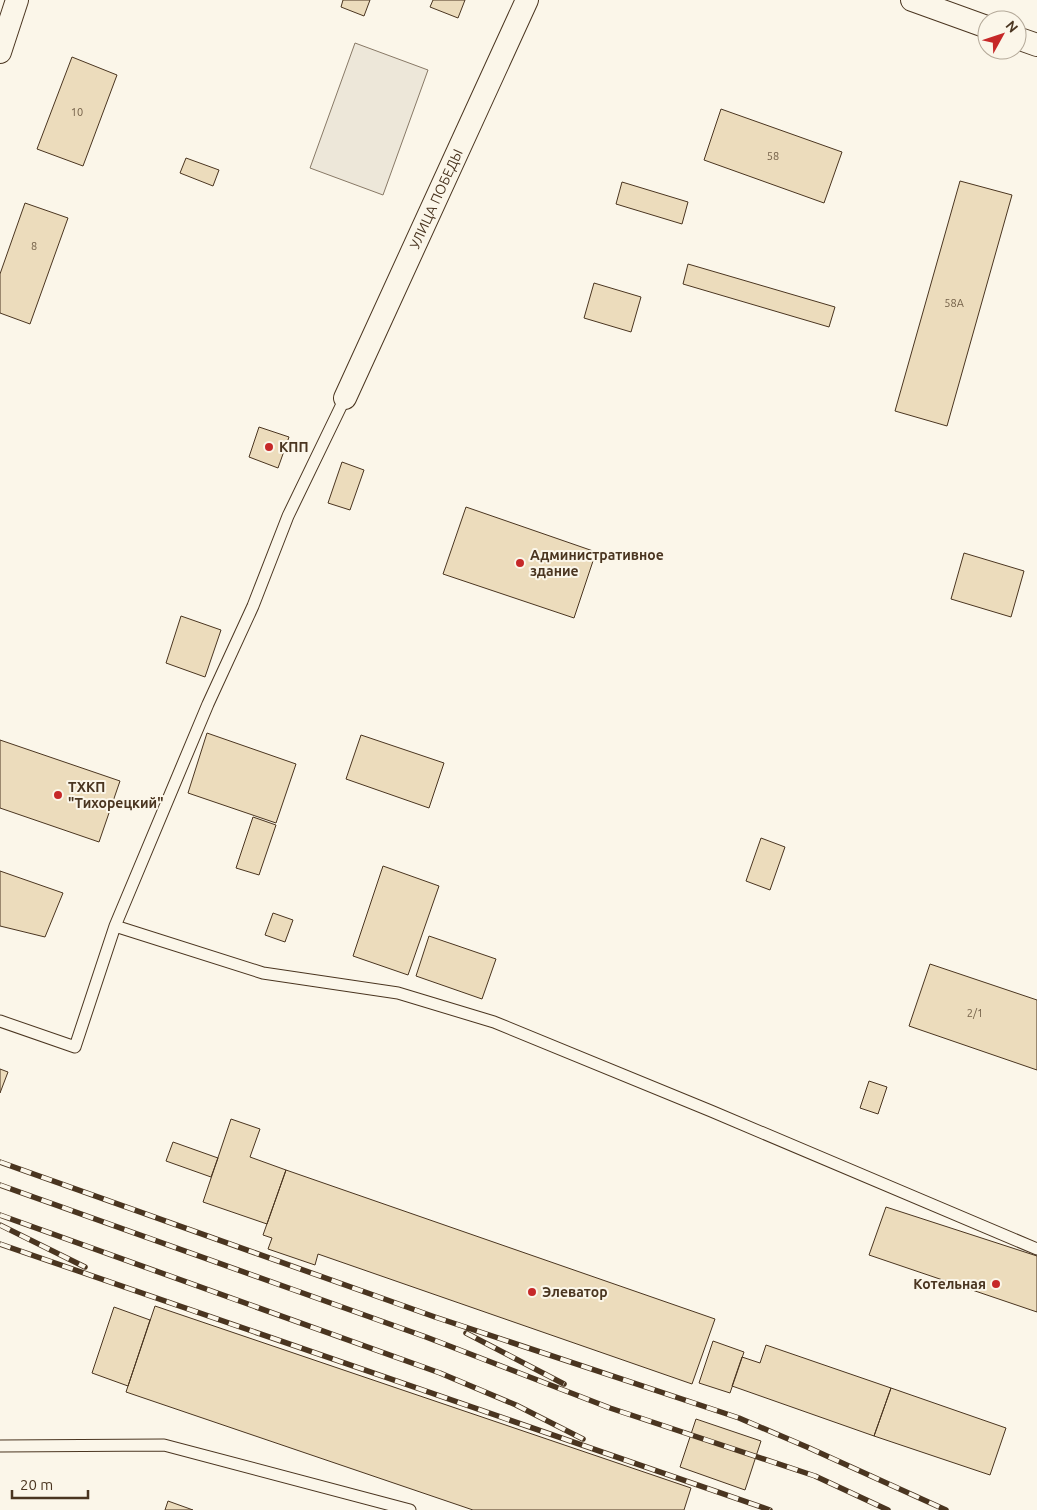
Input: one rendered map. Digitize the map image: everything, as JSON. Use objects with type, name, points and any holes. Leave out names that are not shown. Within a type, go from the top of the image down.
[{"type":"street","points":[[0,52],[17,0]]},
{"type":"street","name":"УЛИЦА ПОБЕДЫ","points":[[345,398],[526,0]]},
{"type":"street","points":[[912,0],[977,23]]},
{"type":"lane","points":[[0,1021],[76,1047],[115,926],[208,704],[253,606],[288,516],[345,398]]},
{"type":"lane","points":[[115,926],[263,973],[398,993],[494,1022],[1037,1249]]},
{"type":"lane","points":[[0,1446],[164,1445],[410,1510]]},
{"type":"shaded area","points":[[355,43],[428,70],[383,195],[310,168]]},
{"type":"building","points":[[343,0],[370,0],[364,16],[341,7]]},
{"type":"building","points":[[433,0],[465,0],[458,18],[430,7]]},
{"type":"building","points":[[72,57],[117,75],[83,166],[37,149]]},
{"type":"building","points":[[721,109],[842,152],[824,203],[704,160]]},
{"type":"building","points":[[186,158],[219,170],[213,186],[180,173]]},
{"type":"building","points":[[960,181],[1012,195],[947,426],[895,411]]},
{"type":"building","points":[[622,182],[688,202],[682,224],[616,204]]},
{"type":"building","points":[[25,203],[68,218],[30,324],[0,313],[0,274]]},
{"type":"building","points":[[688,264],[835,307],[829,327],[683,284]]},
{"type":"building","points":[[594,283],[641,297],[631,332],[584,318]]},
{"type":"building","name":"КПП","points":[[259,427],[289,437],[278,468],[249,457]]},
{"type":"building","name":"КПП","points":[[342,462],[364,470],[350,510],[328,503]]},
{"type":"building","name":"Административное здание","points":[[466,507],[596,552],[574,618],[443,574]]},
{"type":"building","points":[[964,553],[1024,571],[1011,617],[951,599]]},
{"type":"building","points":[[181,616],[221,630],[205,677],[166,663]]},
{"type":"building","points":[[207,733],[296,764],[276,823],[188,793]]},
{"type":"building","points":[[361,735],[444,763],[429,808],[346,779]]},
{"type":"building","name":"ТХКП \"Тихорецкий\"","points":[[0,740],[120,781],[99,842],[0,808]]},
{"type":"building","points":[[253,817],[276,825],[259,875],[236,868]]},
{"type":"building","points":[[761,838],[785,847],[770,890],[746,881]]},
{"type":"building","points":[[383,866],[439,886],[408,975],[353,956]]},
{"type":"building","points":[[0,871],[63,893],[45,937],[0,926]]},
{"type":"building","points":[[273,913],[293,920],[285,942],[265,935]]},
{"type":"building","points":[[429,936],[496,959],[482,999],[416,976]]},
{"type":"building","points":[[930,964],[1037,1000],[1037,1070],[909,1026]]},
{"type":"building","points":[[0,1069],[8,1072],[0,1093]]},
{"type":"building","points":[[869,1081],[887,1087],[878,1114],[860,1108]]},
{"type":"building","points":[[231,1119],[260,1129],[250,1157],[286,1170],[267,1224],[203,1202]]},
{"type":"building","points":[[173,1142],[218,1158],[211,1177],[166,1161]]},
{"type":"building","name":"Элеватор","points":[[286,1170],[715,1319],[692,1384],[318,1254],[315,1265],[268,1249],[272,1238],[263,1235]]},
{"type":"building","name":"Котельная","points":[[886,1207],[1037,1256],[1037,1312],[869,1255]]},
{"type":"building","points":[[155,1306],[691,1488],[684,1510],[473,1510],[126,1392]]},
{"type":"building","points":[[114,1307],[150,1320],[128,1386],[92,1373]]},
{"type":"building","points":[[713,1341],[744,1352],[730,1393],[699,1383]]},
{"type":"building","points":[[766,1345],[891,1388],[874,1436],[732,1386],[742,1357],[760,1363]]},
{"type":"building","points":[[891,1388],[1006,1428],[990,1475],[874,1436]]},
{"type":"building","points":[[696,1419],[761,1441],[745,1490],[680,1467]]},
{"type":"building","points":[[168,1501],[193,1510],[165,1510]]},
{"type":"railway","points":[[0,1162],[435,1317],[739,1418],[946,1510]]},
{"type":"railway","points":[[0,1185],[426,1337],[610,1408],[815,1476],[888,1510]]},
{"type":"railway","points":[[0,1215],[440,1373],[516,1405],[583,1439]]},
{"type":"railway","points":[[0,1225],[85,1267]]},
{"type":"railway","points":[[0,1244],[770,1510]]},
{"type":"railway","points":[[466,1333],[564,1384]]},
{"type":"place","name":"КПП","points":[[269,447]]},
{"type":"place","name":"Административное здание","points":[[520,563]]},
{"type":"place","name":"ТХКП \"Тихорецкий\"","points":[[58,795]]},
{"type":"place","name":"Котельная","points":[[996,1284]]},
{"type":"place","name":"Элеватор","points":[[532,1292]]}]
